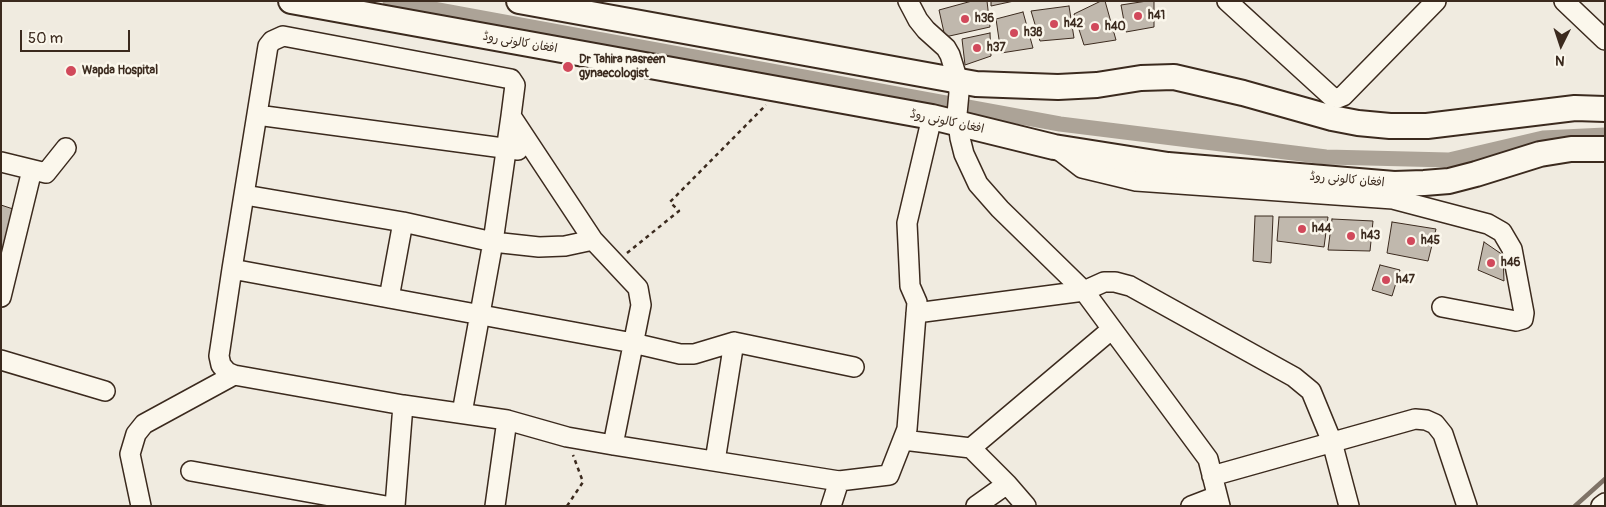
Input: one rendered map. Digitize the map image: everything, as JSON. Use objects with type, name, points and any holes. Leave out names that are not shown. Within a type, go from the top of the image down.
[{"type":"main road","name":"افغان کالونی روڈ","points":[[291,1],[932,117],[957,118],[1054,147],[1168,165],[1394,184],[1424,184],[1449,181],[1540,154],[1572,149],[1605,150]]},
{"type":"main road","points":[[519,1],[958,87],[1058,88],[1097,85],[1141,78],[1174,78],[1243,92],[1332,118],[1390,126],[1427,126],[1575,108],[1605,109]]},
{"type":"street","points":[[908,1],[918,20],[950,54],[958,87],[957,118],[964,154],[978,184],[1006,215],[1084,291],[1208,459],[1219,501],[1191,506]]},
{"type":"street","points":[[1227,1],[1332,97],[1338,98],[1343,96],[1436,1]]},
{"type":"street","points":[[1564,1],[1605,40]]},
{"type":"street","points":[[462,413],[492,242],[515,85],[511,79],[283,36],[272,40],[268,46],[219,356],[221,365],[227,372],[234,375],[403,405],[506,420],[567,437],[839,481],[889,475],[907,429],[917,302],[910,286],[907,223],[932,117]]},
{"type":"street","points":[[257,114],[506,149],[534,151]]},
{"type":"street","points":[[511,116],[593,240],[638,288],[641,305],[613,444]]},
{"type":"street","points":[[1054,147],[1082,168],[1136,181],[1393,199],[1488,224],[1502,232],[1512,249],[1524,313],[1523,320],[1516,321],[1442,307]]},
{"type":"street","points":[[1,162],[46,173],[66,148]]},
{"type":"street","points":[[1,296],[32,170]]},
{"type":"street","points":[[245,195],[403,222],[492,242],[539,247],[565,246],[593,240]]},
{"type":"street","points":[[389,298],[403,222]]},
{"type":"street","points":[[232,269],[633,343],[680,354],[694,354],[734,342],[854,367]]},
{"type":"street","points":[[916,313],[1084,291],[1104,282],[1115,282],[1130,286],[1294,377],[1311,391],[1332,442],[1349,506]]},
{"type":"street","points":[[971,448],[1112,329]]},
{"type":"street","points":[[715,461],[734,342]]},
{"type":"street","points":[[1,360],[105,391]]},
{"type":"street","points":[[141,506],[130,454],[136,434],[144,424],[234,375]]},
{"type":"street","points":[[394,506],[403,405]]},
{"type":"street","points":[[1212,476],[1415,419],[1426,420],[1435,424],[1443,434],[1462,505]]},
{"type":"street","points":[[495,506],[506,420]]},
{"type":"street","points":[[903,440],[971,448],[1026,506]]},
{"type":"street","points":[[191,472],[386,506]]},
{"type":"street","points":[[831,506],[839,481]]},
{"type":"street","points":[[976,506],[1007,484]]},
{"type":"street","points":[[1602,506],[1605,503]]},
{"type":"path","points":[[614,263],[680,211],[670,202],[782,90]]},
{"type":"path","points":[[567,437],[583,482],[567,506]]},
{"type":"building","name":"h36","points":[[972,1],[987,1],[990,27],[945,37],[939,10]]},
{"type":"building","points":[[991,1],[1014,1],[991,6]]},
{"type":"building","name":"h40","points":[[1101,1],[1105,1],[1116,40],[1084,45],[1074,14]]},
{"type":"building","name":"h41","points":[[1154,1],[1154,27],[1126,32],[1121,5]]},
{"type":"building","name":"h42","points":[[1069,6],[1074,38],[1040,41],[1031,11]]},
{"type":"building","name":"h38","points":[[1023,12],[1033,48],[1001,53],[996,19]]},
{"type":"building","name":"h37","points":[[990,33],[991,56],[965,65],[962,39]]},
{"type":"building","points":[[1,205],[16,210],[1,266]]},
{"type":"building","points":[[1255,216],[1273,216],[1271,263],[1253,261]]},
{"type":"building","name":"h44","points":[[1279,217],[1328,217],[1324,247],[1277,241]]},
{"type":"building","name":"h43","points":[[1332,219],[1373,221],[1370,251],[1328,250]]},
{"type":"building","name":"h45","points":[[1392,222],[1436,229],[1428,261],[1387,253]]},
{"type":"building","name":"h46","points":[[1484,242],[1503,255],[1504,281],[1478,270]]},
{"type":"building","name":"h47","points":[[1380,265],[1400,270],[1392,296],[1372,290]]},
{"type":"waterway","points":[[390,1],[1060,124],[1326,157],[1449,160],[1543,138],[1605,135]]},
{"type":"waterway","points":[[1575,506],[1605,479]]},
{"type":"place","name":"h41","points":[[1138,16]]},
{"type":"place","name":"h36","points":[[965,19]]},
{"type":"place","name":"h42","points":[[1054,24]]},
{"type":"place","name":"h40","points":[[1095,27]]},
{"type":"place","name":"h38","points":[[1014,33]]},
{"type":"place","name":"h37","points":[[977,48]]},
{"type":"place","name":"Dr Tahira nasreen gynaecologist","points":[[568,67]]},
{"type":"place","name":"Wapda Hospital","points":[[71,71]]},
{"type":"place","name":"h44","points":[[1302,229]]},
{"type":"place","name":"h43","points":[[1351,236]]},
{"type":"place","name":"h45","points":[[1411,241]]},
{"type":"place","name":"h46","points":[[1491,263]]},
{"type":"place","name":"h47","points":[[1386,280]]}]
